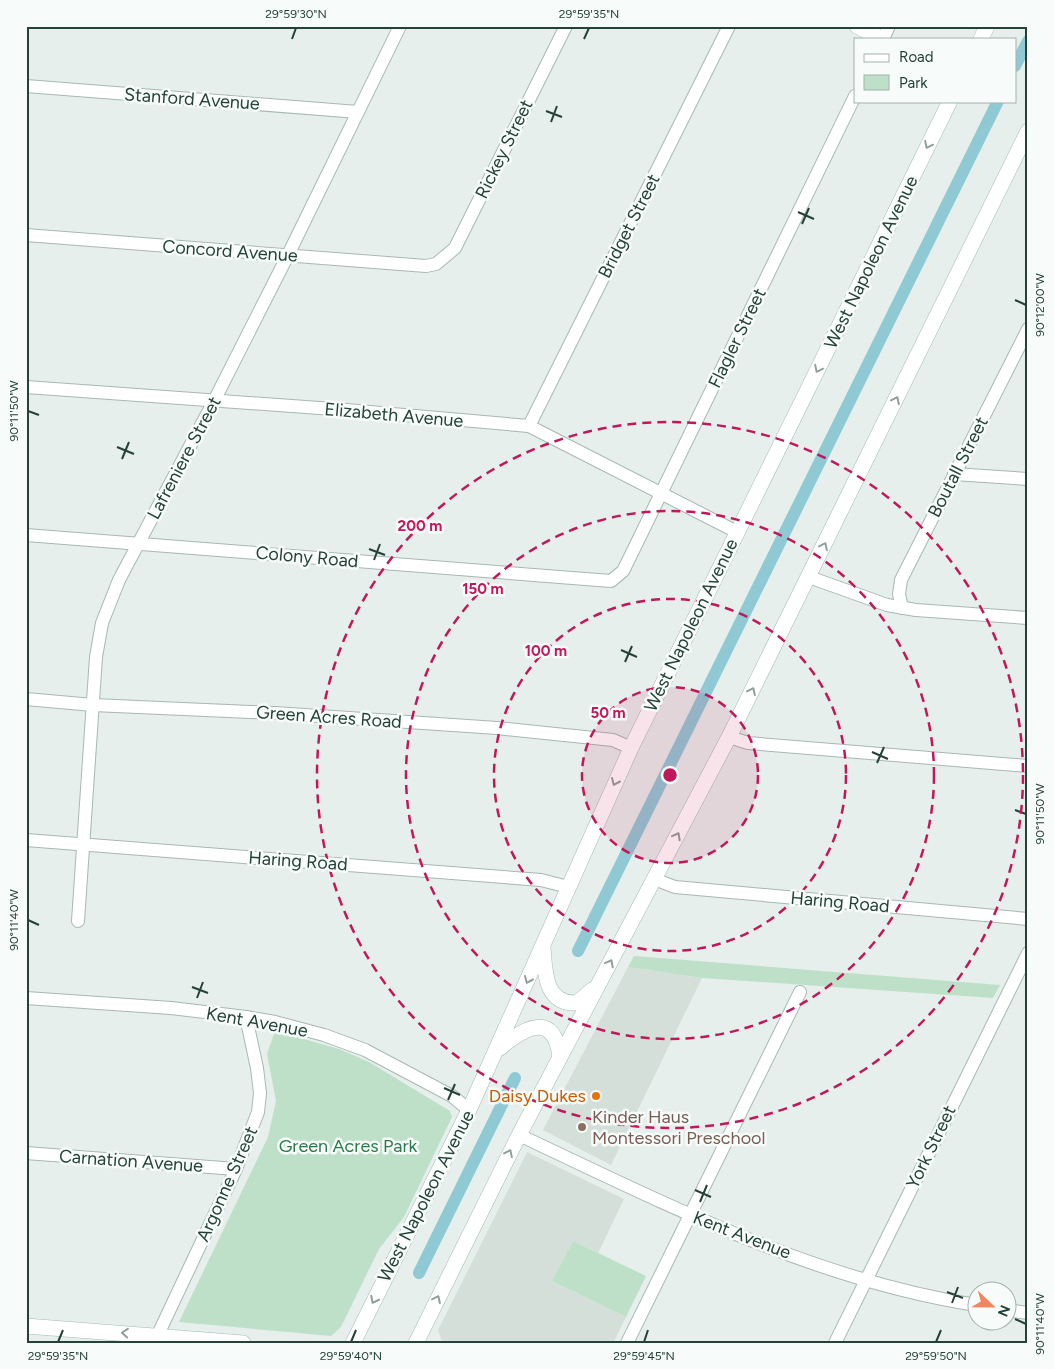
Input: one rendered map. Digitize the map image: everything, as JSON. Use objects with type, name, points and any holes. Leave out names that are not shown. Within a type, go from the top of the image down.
[{"type":"main road","points":[[858,26],[881,38]]},
{"type":"main road","points":[[981,38],[987,26]]},
{"type":"main road","name":"West Napoleon Avenue","points":[[353,1343],[470,1110],[631,748],[950,102]]},
{"type":"main road","points":[[416,1343],[519,1135],[729,737],[1028,131]]},
{"type":"main road","points":[[543,946],[548,985],[554,995],[562,1001],[577,1002],[599,984]]},
{"type":"main road","points":[[497,1050],[512,1037],[527,1028],[539,1027],[547,1030],[554,1036],[558,1043],[560,1058]]},
{"type":"main road","points":[[26,1326],[156,1339],[243,1343]]},
{"type":"street","name":"Lafreniere Street","points":[[78,921],[96,657],[102,624],[119,580],[214,401],[400,26]]},
{"type":"street","name":"Rickey Street","points":[[434,265],[455,248],[566,26]]},
{"type":"street","name":"Bridget Street","points":[[529,426],[730,26]]},
{"type":"street","points":[[883,38],[889,26]]},
{"type":"street","name":"Stanford Avenue","points":[[26,86],[358,112]]},
{"type":"street","name":"Flagler Street","points":[[616,578],[625,566],[661,494],[854,98]]},
{"type":"street","name":"Concord Avenue","points":[[26,235],[426,266],[434,265]]},
{"type":"street","name":"Boutall Street","points":[[902,608],[899,594],[902,580],[1028,330]]},
{"type":"street","name":"Elizabeth Avenue","points":[[26,387],[347,410],[529,426],[737,532]]},
{"type":"street","points":[[954,474],[1028,479]]},
{"type":"street","name":"Colony Road","points":[[26,535],[603,581],[611,581],[616,578]]},
{"type":"street","points":[[808,577],[866,599],[902,608],[1028,618]]},
{"type":"street","name":"Green Acres Road","points":[[26,699],[93,705],[275,713],[497,728],[613,740],[631,748]]},
{"type":"street","points":[[729,737],[748,743],[1028,766]]},
{"type":"street","name":"Haring Road","points":[[26,840],[541,880],[568,888]]},
{"type":"street","name":"Haring Road","points":[[654,879],[675,887],[1028,919]]},
{"type":"street","name":"York Street","points":[[835,1343],[1028,953]]},
{"type":"street","points":[[627,1343],[800,992]]},
{"type":"street","name":"Kent Avenue","points":[[26,998],[171,1008],[275,1022],[324,1035],[365,1050],[452,1096],[470,1110]]},
{"type":"street","name":"Argonne Street","points":[[156,1339],[236,1169],[258,1112],[260,1093],[257,1068],[246,1017]]},
{"type":"street","name":"Kent Avenue","points":[[519,1135],[690,1215],[764,1245],[865,1280],[966,1303]]},
{"type":"street","name":"Carnation Avenue","points":[[26,1153],[236,1169]]},
{"type":"shaded area","points":[[628,967],[702,978],[611,1165],[543,1130]]},
{"type":"shaded area","points":[[527,1152],[624,1199],[598,1253],[573,1241],[552,1281],[626,1317],[613,1343],[449,1343],[442,1341],[438,1330]]},
{"type":"green space","points":[[634,956],[1000,985],[993,998],[702,978],[628,967]]},
{"type":"green space","name":"Green Acres Park","points":[[275,1031],[339,1049],[369,1062],[450,1111],[452,1117],[404,1217],[379,1249],[341,1327],[331,1336],[179,1322],[268,1137],[276,1101],[267,1054]]},
{"type":"green space","points":[[573,1241],[646,1276],[626,1317],[552,1281]]},
{"type":"waterway","points":[[1016,64],[1028,41]]},
{"type":"waterway","points":[[578,951],[998,102]]},
{"type":"waterway","points":[[419,1273],[515,1078]]},
{"type":"place","name":"Daisy Dukes","points":[[596,1096]]},
{"type":"place","name":"Kinder Haus Montessori Preschool","points":[[582,1127]]}]
